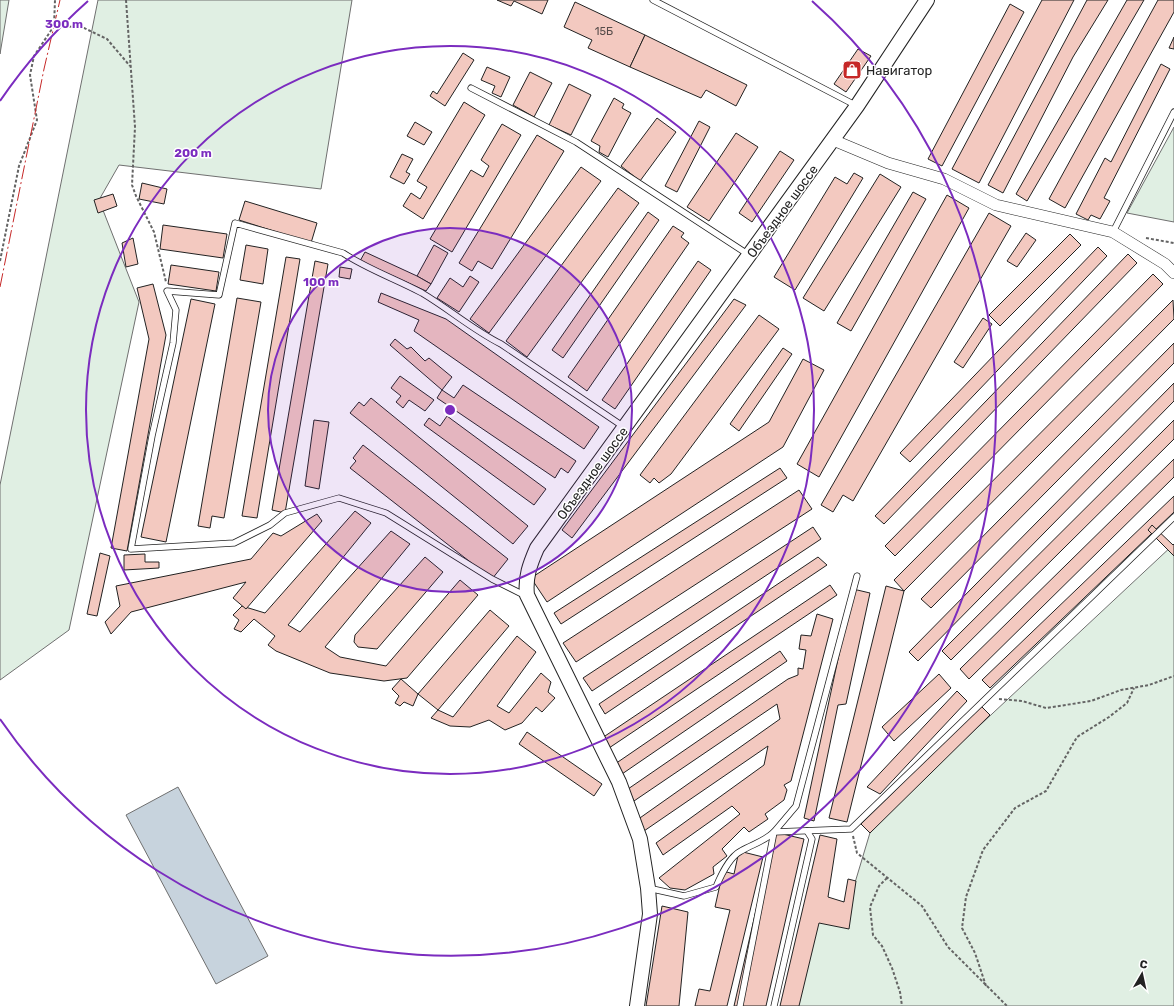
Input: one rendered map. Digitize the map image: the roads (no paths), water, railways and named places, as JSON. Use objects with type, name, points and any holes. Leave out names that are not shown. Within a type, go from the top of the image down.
[{"type":"street","name":"Объездное шоссе","points":[[637,1006],[650,914],[648,888],[640,839],[619,782],[528,597],[525,581],[528,568],[537,548],[833,140],[927,0]]},
{"type":"street","points":[[833,140],[888,163],[944,179],[996,205],[1113,232],[1165,264],[1174,273]]},
{"type":"lane","points":[[652,0],[857,106]]},
{"type":"lane","points":[[471,88],[576,142],[750,255]]},
{"type":"lane","points":[[1113,232],[1174,112]]},
{"type":"lane","points":[[528,597],[492,579],[386,513],[339,498],[285,512],[270,525],[234,543],[131,549],[152,436],[173,343],[176,310],[167,291],[219,295],[235,223],[343,253],[422,294],[485,336],[502,344],[625,427]]},
{"type":"lane","points":[[774,832],[851,829],[1174,517]]},
{"type":"lane","points":[[648,888],[684,896],[716,887],[723,871],[739,851],[768,838],[796,806],[857,576]]},
{"type":"lane","points":[[774,1006],[812,839],[808,831]]},
{"type":"lane","points":[[740,1006],[774,832]]},
{"type":"place","name":"Навигатор","points":[[852,70]]}]
